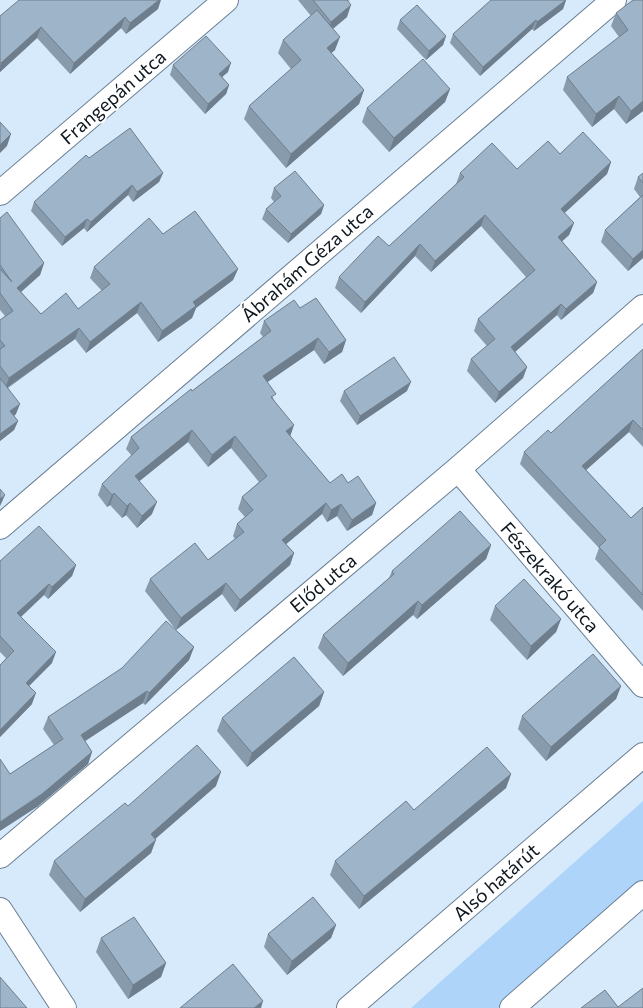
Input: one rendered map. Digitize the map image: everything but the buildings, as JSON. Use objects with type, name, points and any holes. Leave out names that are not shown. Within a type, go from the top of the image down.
[{"type":"street","name":"Frangepán utca","points":[[0,193],[226,0]]},
{"type":"street","name":"Ábrahám Géza utca","points":[[0,527],[614,0]]},
{"type":"street","name":"Előd utca","points":[[0,856],[458,469],[643,307]]},
{"type":"street","name":"Fészekrakó utca","points":[[458,469],[643,685]]},
{"type":"street","name":"Alsó határút","points":[[349,1008],[643,755]]},
{"type":"street","points":[[519,1006],[643,893]]},
{"type":"street","points":[[0,910],[64,1008]]},
{"type":"shaded area","points":[[643,801],[643,887],[506,1008],[411,1008]]}]
